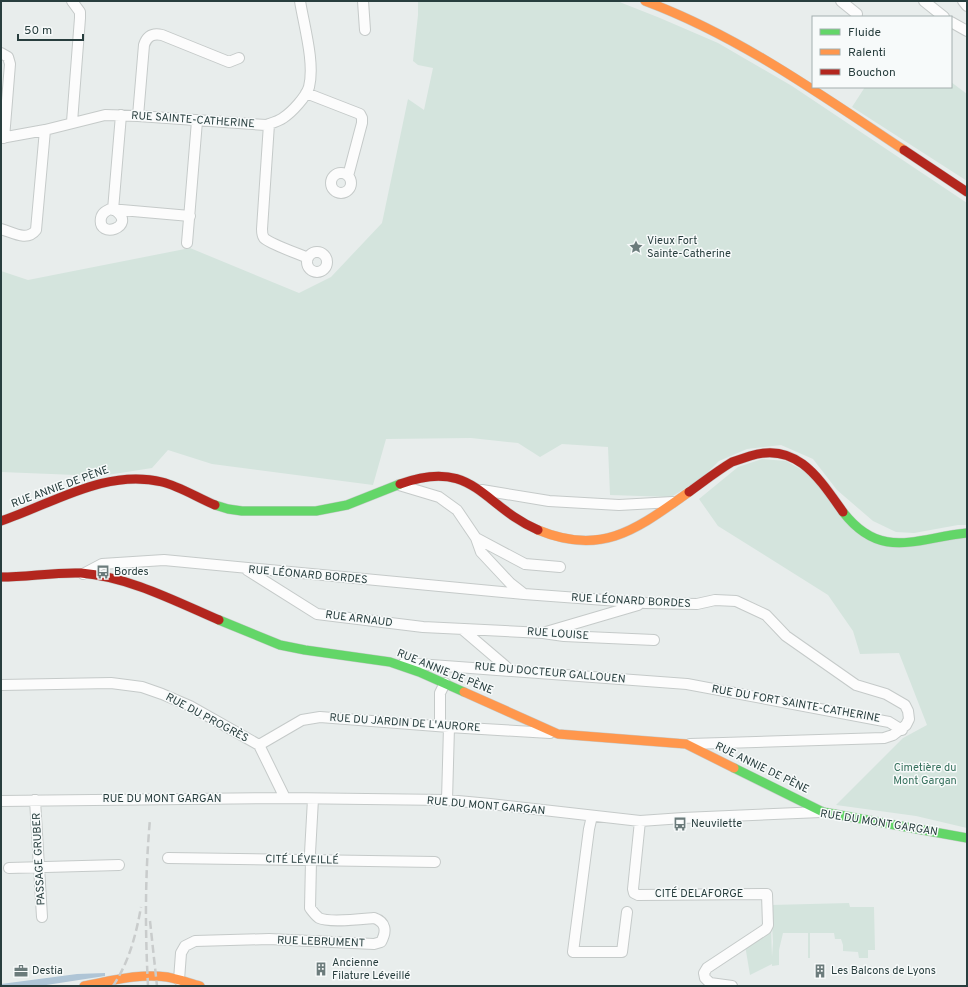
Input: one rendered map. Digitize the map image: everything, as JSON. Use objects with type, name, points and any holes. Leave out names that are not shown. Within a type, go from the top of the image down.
[{"type":"street","points":[[72,1],[80,12],[72,122]]},
{"type":"street","name":"RUE SAINTE-CATHERINE","points":[[2,138],[45,130],[72,122],[105,115],[266,125],[283,118],[300,103],[306,93],[311,75],[300,1]]},
{"type":"street","points":[[363,1],[364,30]]},
{"type":"street","points":[[645,1],[676,13],[736,41],[967,192]]},
{"type":"street","points":[[841,1],[857,14]]},
{"type":"street","points":[[924,1],[943,16]]},
{"type":"street","points":[[963,1],[967,6]]},
{"type":"street","points":[[952,23],[967,31]]},
{"type":"street","points":[[138,116],[144,45],[149,36],[157,34],[162,35],[229,62],[239,58]]},
{"type":"street","points":[[1,53],[8,57],[10,64],[2,138]]},
{"type":"street","points":[[306,93],[360,114],[362,123],[348,176]]},
{"type":"street","points":[[122,115],[115,210],[190,216]]},
{"type":"street","points":[[187,243],[197,121]]},
{"type":"street","points":[[269,124],[262,229],[263,236],[266,240],[308,258]]},
{"type":"street","points":[[1,229],[24,236],[34,234],[36,230],[45,130]]},
{"type":"street","name":"RUE ANNIE DE PÈNE","points":[[1,521],[80,491],[118,479],[136,477],[163,482],[224,508],[240,510],[300,511],[334,508],[420,478],[441,476],[460,480],[478,489],[532,528],[555,537],[581,541],[604,540],[633,530],[732,462],[748,456],[766,452],[777,452],[787,455],[802,463],[815,475],[849,519],[860,530],[874,538],[890,542],[907,542],[946,534],[967,533]]},
{"type":"street","points":[[398,485],[439,497],[457,510],[476,538],[481,552],[510,583],[524,594]]},
{"type":"street","points":[[478,489],[549,501],[606,505],[675,501]]},
{"type":"street","points":[[476,538],[525,564],[560,567]]},
{"type":"street","name":"RUE LÉONARD BORDES","points":[[83,574],[102,564],[164,560],[246,569],[524,594],[646,603],[697,604],[715,600],[736,601],[766,615],[786,636],[856,685],[886,694],[905,705],[908,711],[909,719],[902,730]]},
{"type":"street","name":"RUE ARNAUD","points":[[246,569],[316,614],[423,627],[462,628]]},
{"type":"street","name":"RUE ANNIE DE PÈNE","points":[[1,577],[64,573],[83,574],[103,576],[136,585],[280,645],[390,662],[419,672],[558,734],[686,744],[823,812]]},
{"type":"street","points":[[543,632],[646,603]]},
{"type":"street","points":[[462,628],[510,670]]},
{"type":"street","name":"RUE LOUISE","points":[[462,628],[543,632],[564,636],[654,640]]},
{"type":"street","name":"RUE DU DOCTEUR GALLOUEN","points":[[390,662],[687,684]]},
{"type":"street","name":"RUE DU PROGRÈS","points":[[1,685],[111,683],[142,687],[162,694],[190,706],[259,745],[285,798]]},
{"type":"street","points":[[445,683],[440,693],[444,727],[447,800]]},
{"type":"street","name":"RUE DU FORT SAINTE-CATHERINE","points":[[687,684],[889,722],[902,730]]},
{"type":"street","name":"RUE DU JARDIN DE L'AURORE","points":[[259,745],[302,720],[320,717],[558,734]]},
{"type":"street","points":[[686,744],[884,738],[902,730]]},
{"type":"street","name":"RUE DU MONT GARGAN","points":[[1,801],[285,798],[447,800],[640,821],[823,812],[967,838]]},
{"type":"street","name":"RUE LEBRUMENT","points":[[179,980],[181,953],[185,946],[195,941],[269,940],[374,944],[382,942],[385,926],[380,920],[374,918],[329,920],[320,918],[313,913],[310,908],[310,853],[313,799]]},
{"type":"street","name":"PASSAGE GRUBER","points":[[35,800],[42,917]]},
{"type":"street","points":[[592,816],[573,952],[622,952],[627,912]]},
{"type":"street","name":"CITÉ DELAFORGE","points":[[640,821],[633,889],[634,893],[638,895],[767,894],[768,925],[766,929],[707,968],[704,972],[705,978],[710,983],[732,986]]},
{"type":"street","name":"CITÉ LÉVEILLÉ","points":[[168,858],[435,862]]},
{"type":"street","points":[[9,868],[119,865]]},
{"type":"street","points":[[84,986],[142,977],[159,977],[179,980],[200,986]]},
{"type":"green space","points":[[418,1],[617,1],[718,43],[792,86],[967,203],[967,525],[958,525],[914,533],[896,532],[873,521],[837,490],[813,459],[781,445],[747,449],[719,461],[702,478],[671,497],[610,495],[608,447],[562,444],[540,457],[518,443],[471,438],[386,439],[373,485],[212,464],[168,450],[152,468],[101,476],[1,472],[1,271],[28,280],[190,248],[299,293],[331,277],[382,223],[408,99],[424,110],[433,68],[418,65],[413,61]]},
{"type":"green space","points":[[952,83],[967,94],[967,181],[852,107],[864,88],[952,88]]},
{"type":"green space","name":"Cimetière du Mont Gargan","points":[[762,459],[786,461],[804,471],[873,541],[967,538],[967,828],[916,816],[836,805],[903,738],[927,725],[899,653],[860,654],[853,631],[828,595],[718,526],[699,499],[738,467]]},
{"type":"green space","points":[[849,903],[850,907],[874,907],[875,950],[868,950],[868,958],[859,958],[858,952],[843,951],[841,939],[835,939],[834,933],[810,933],[810,958],[808,958],[808,933],[783,933],[779,950],[779,965],[772,966],[772,964],[750,975],[745,945],[771,928],[772,957],[773,942],[771,905]]},
{"type":"water","points":[[105,973],[105,976],[40,986],[1,986],[1,984],[77,974]]},
{"type":"railway","points":[[148,986],[146,902],[150,819]]},
{"type":"railway","points":[[113,986],[128,958],[137,928],[141,907]]},
{"type":"railway","points":[[150,921],[157,986]]},
{"type":"traffic: fast","points":[[215,505],[242,511],[316,511],[347,505],[400,484]]},
{"type":"traffic: fast","points":[[843,512],[857,527],[871,537],[885,541],[900,543],[967,533]]},
{"type":"traffic: fast","points":[[219,620],[280,645],[390,662],[419,672],[464,692]]},
{"type":"traffic: fast","points":[[734,768],[823,812],[967,838]]},
{"type":"traffic: slow","points":[[645,1],[680,15],[746,49],[779,68],[904,150]]},
{"type":"traffic: slow","points":[[538,530],[561,538],[582,541],[619,535],[653,517],[689,492]]},
{"type":"traffic: slow","points":[[464,692],[558,734],[686,744],[734,768]]},
{"type":"traffic: slow","points":[[84,986],[125,978],[146,976],[167,977],[200,986]]},
{"type":"traffic: jam","points":[[904,150],[967,192]]},
{"type":"traffic: jam","points":[[689,492],[732,462],[766,453],[781,454],[793,458],[815,475],[843,512]]},
{"type":"traffic: jam","points":[[400,484],[425,477],[445,476],[461,480],[476,488],[519,520],[538,530]]},
{"type":"traffic: jam","points":[[1,521],[80,490],[120,480],[141,479],[162,482],[182,489],[215,505]]},
{"type":"traffic: jam","points":[[1,577],[71,573],[99,575],[117,579],[152,591],[219,620]]},
{"type":"place","name":"Vieux Fort Sainte-Catherine","points":[[636,247]]},
{"type":"place","name":"Bordes","points":[[103,572]]},
{"type":"place","name":"Neuvilette","points":[[680,824]]},
{"type":"place","name":"Ancienne Filature Léveillé","points":[[321,969]]},
{"type":"place","name":"Destia","points":[[21,971]]},
{"type":"place","name":"Les Balcons de Lyons","points":[[820,971]]}]
